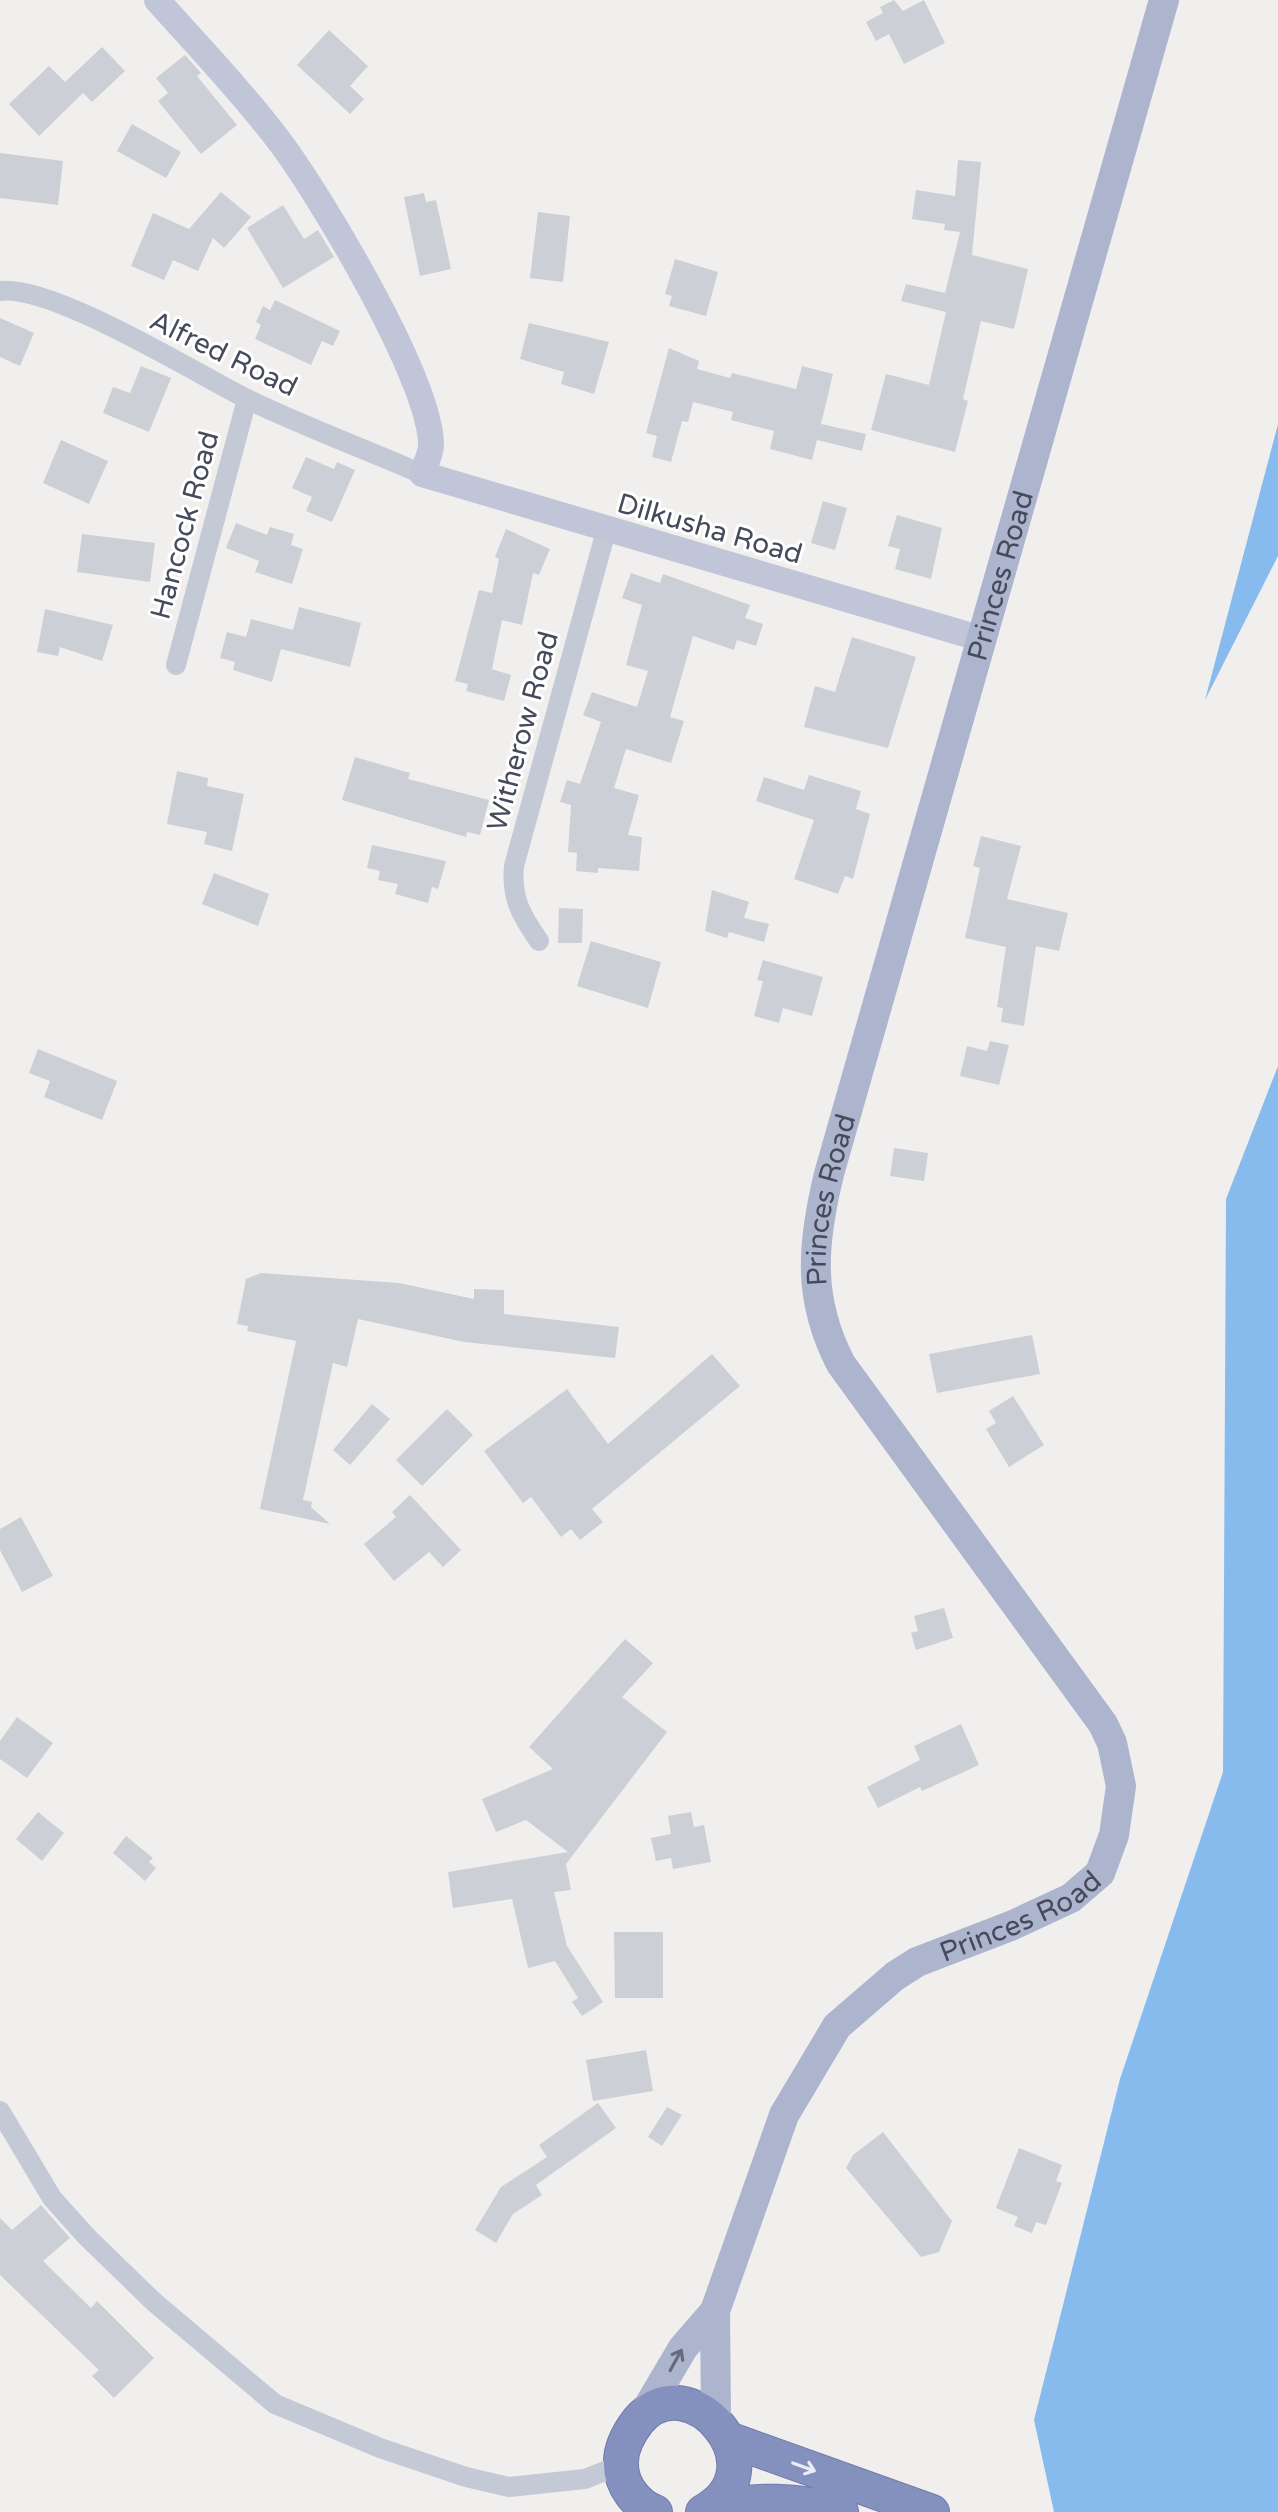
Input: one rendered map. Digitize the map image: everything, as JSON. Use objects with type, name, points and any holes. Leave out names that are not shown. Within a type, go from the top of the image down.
[{"type":"highway","points":[[649,2511],[624,2482],[620,2465],[626,2437],[644,2414],[668,2405],[693,2406],[723,2429],[932,2512]]},
{"type":"highway","points":[[707,2510],[728,2489],[735,2465],[723,2429]]},
{"type":"highway","points":[[707,2510],[757,2499],[819,2505],[841,2512]]},
{"type":"main road","name":"Princes Road","points":[[644,2414],[683,2348],[715,2311],[775,2135],[837,2026],[877,1990],[917,1962],[1013,1925],[1083,1890],[1105,1862],[1120,1810],[1121,1786],[1116,1759],[1103,1724],[841,1364],[827,1337],[816,1296],[818,1227],[829,1174],[1164,0]]},
{"type":"main road","name":"Princes Road","points":[[715,2311],[723,2429]]},
{"type":"street","points":[[157,0],[279,141],[333,220],[412,374],[429,429],[431,448],[422,474]]},
{"type":"street","name":"Alfred Road","points":[[0,291],[53,300],[206,374],[247,399],[422,474]]},
{"type":"street","name":"Hancock Road","points":[[176,665],[247,399]]},
{"type":"street","name":"Dilkusha Road","points":[[422,474],[606,531],[982,639]]},
{"type":"street","name":"Witherow Road","points":[[539,941],[518,910],[512,889],[514,866],[606,531]]},
{"type":"street","points":[[0,2111],[52,2198],[87,2237],[154,2302],[275,2404],[380,2448],[466,2477],[509,2487],[585,2479],[620,2465]]},
{"type":"water","points":[[1278,424],[1278,556],[1205,700]]},
{"type":"water","points":[[1278,1066],[1278,2512],[1054,2512],[1034,2420],[1120,2079],[1223,1772],[1226,1199]]},
{"type":"building","points":[[894,0],[903,11],[924,0],[945,43],[904,64],[889,34],[876,41],[866,22],[883,13],[880,7]]},
{"type":"building","points":[[329,30],[368,66],[350,86],[364,99],[350,114],[297,65]]},
{"type":"building","points":[[102,47],[125,71],[92,102],[83,93],[39,136],[9,104],[49,66],[65,82]]},
{"type":"building","points":[[185,55],[201,73],[197,76],[237,125],[201,154],[158,101],[168,93],[156,78]]},
{"type":"building","points":[[132,124],[181,152],[166,178],[117,151]]},
{"type":"building","points":[[0,153],[63,161],[58,205],[0,198]]},
{"type":"building","points":[[958,160],[981,162],[972,255],[1028,269],[1014,329],[981,321],[963,399],[968,401],[955,452],[871,430],[886,374],[929,385],[946,312],[901,301],[906,284],[945,293],[960,232],[944,230],[945,224],[912,219],[916,190],[955,196]]},
{"type":"building","points":[[221,192],[251,217],[224,248],[213,238],[198,271],[173,260],[164,280],[131,266],[153,213],[189,229]]},
{"type":"building","points":[[424,193],[426,202],[436,200],[451,269],[420,276],[404,197]]},
{"type":"building","points":[[283,205],[304,239],[318,230],[334,257],[283,288],[247,228]]},
{"type":"building","points":[[538,212],[570,216],[563,282],[530,278]]},
{"type":"building","points":[[675,259],[718,272],[706,316],[669,306],[672,296],[665,294]]},
{"type":"building","points":[[275,300],[340,331],[333,346],[322,341],[311,365],[255,339],[261,325],[256,322],[263,306],[270,310]]},
{"type":"building","points":[[0,318],[34,333],[20,366],[0,357]]},
{"type":"building","points":[[529,323],[609,342],[594,394],[561,384],[564,372],[520,359]]},
{"type":"building","points":[[669,348],[699,361],[697,369],[730,378],[732,373],[796,389],[802,366],[833,374],[821,424],[866,434],[862,451],[817,440],[812,460],[770,449],[774,431],[731,420],[733,412],[693,402],[688,422],[682,421],[671,462],[652,457],[657,436],[646,433]]},
{"type":"building","points":[[141,366],[171,378],[149,432],[103,413],[113,387],[130,393]]},
{"type":"building","points":[[61,440],[108,461],[89,504],[43,483]]},
{"type":"building","points":[[306,457],[334,469],[337,462],[355,470],[332,522],[306,511],[312,497],[292,488]]},
{"type":"building","points":[[823,501],[847,508],[835,550],[811,543]]},
{"type":"building","points":[[897,515],[942,528],[931,579],[895,569],[900,549],[888,546]]},
{"type":"building","points":[[236,523],[267,535],[270,527],[294,534],[291,545],[303,549],[292,584],[255,572],[259,561],[226,548]]},
{"type":"building","points":[[506,529],[550,549],[539,575],[533,573],[522,625],[502,620],[492,669],[511,675],[504,701],[466,691],[468,684],[455,681],[479,590],[492,593],[499,559],[495,557]]},
{"type":"building","points":[[82,534],[155,543],[150,582],[77,572]]},
{"type":"building","points":[[631,573],[660,583],[663,574],[750,605],[745,618],[763,624],[756,646],[737,640],[734,650],[693,636],[670,717],[684,721],[671,763],[626,749],[614,788],[639,795],[628,835],[642,837],[639,871],[598,868],[598,873],[576,871],[577,853],[568,852],[571,805],[560,802],[567,780],[580,784],[601,722],[583,715],[592,692],[637,707],[648,671],[626,665],[642,605],[622,598]]},
{"type":"building","points":[[299,607],[361,623],[350,667],[281,649],[272,682],[233,670],[235,662],[220,658],[227,632],[246,637],[251,619],[293,630]]},
{"type":"building","points":[[45,609],[113,625],[102,661],[60,647],[58,656],[37,652]]},
{"type":"building","points":[[852,637],[916,657],[888,748],[804,727],[815,686],[835,692]]},
{"type":"building","points":[[355,757],[410,773],[408,779],[489,800],[480,835],[467,832],[466,837],[342,800]]},
{"type":"building","points":[[177,771],[208,778],[207,786],[244,794],[232,851],[204,844],[207,832],[167,824]]},
{"type":"building","points":[[809,775],[861,791],[856,809],[870,814],[853,879],[845,876],[838,894],[794,879],[814,820],[756,801],[764,777],[804,790]]},
{"type":"building","points":[[981,836],[1021,846],[1007,899],[1068,913],[1059,951],[1036,946],[1024,1026],[1001,1022],[1003,1008],[997,1007],[1006,947],[965,938],[980,868],[973,866]]},
{"type":"building","points":[[372,845],[446,861],[438,889],[432,887],[428,903],[395,894],[398,884],[378,880],[380,871],[367,868]]},
{"type":"building","points":[[214,873],[269,894],[258,926],[202,904]]},
{"type":"building","points":[[712,890],[749,902],[744,918],[769,924],[764,942],[729,932],[727,938],[705,931]]},
{"type":"building","points":[[559,908],[583,909],[582,943],[558,943]]},
{"type":"building","points":[[591,941],[661,962],[648,1008],[577,986]]},
{"type":"building","points":[[763,960],[823,977],[812,1016],[783,1008],[779,1023],[754,1016],[763,981],[757,980]]},
{"type":"building","points":[[990,1041],[1009,1045],[999,1085],[960,1076],[967,1046],[987,1051]]},
{"type":"building","points":[[38,1049],[117,1081],[102,1120],[44,1097],[50,1081],[29,1073]]},
{"type":"building","points":[[894,1148],[928,1153],[924,1181],[890,1176]]},
{"type":"building","points":[[261,1273],[399,1283],[474,1299],[474,1289],[504,1290],[504,1314],[619,1327],[615,1358],[464,1342],[358,1319],[347,1367],[333,1363],[303,1500],[312,1502],[311,1507],[330,1524],[260,1509],[296,1341],[247,1331],[248,1326],[237,1324],[246,1279]]},
{"type":"building","points":[[1032,1335],[1040,1374],[937,1393],[929,1354]]},
{"type":"building","points":[[712,1354],[740,1386],[592,1509],[603,1522],[580,1540],[571,1529],[561,1537],[531,1497],[523,1503],[484,1451],[567,1389],[608,1444]]},
{"type":"building","points":[[1013,1396],[1044,1445],[1009,1467],[986,1429],[996,1423],[989,1411]]},
{"type":"building","points":[[372,1404],[390,1419],[350,1465],[333,1450]]},
{"type":"building","points":[[447,1409],[473,1435],[422,1486],[396,1460]]},
{"type":"building","points":[[410,1495],[461,1550],[443,1567],[429,1552],[394,1581],[364,1544],[396,1517],[392,1512]]},
{"type":"building","points":[[21,1517],[53,1576],[22,1592],[0,1550],[0,1529]]},
{"type":"building","points":[[944,1608],[953,1638],[916,1650],[911,1633],[918,1631],[914,1616]]},
{"type":"building","points":[[625,1639],[653,1663],[622,1697],[667,1732],[566,1864],[571,1890],[554,1892],[567,1946],[603,2002],[582,2016],[572,2002],[578,1998],[555,1961],[528,1968],[512,1899],[453,1908],[448,1872],[568,1852],[526,1820],[496,1832],[482,1799],[553,1769],[529,1747]]},
{"type":"building","points":[[17,1717],[53,1743],[27,1778],[0,1759],[0,1741]]},
{"type":"building","points":[[961,1724],[979,1765],[922,1791],[920,1787],[878,1808],[867,1787],[920,1760],[914,1746]]},
{"type":"building","points":[[38,1812],[64,1833],[42,1861],[16,1839]]},
{"type":"building","points":[[691,1812],[694,1827],[704,1825],[711,1862],[673,1869],[671,1858],[656,1861],[651,1838],[671,1834],[668,1816]]},
{"type":"building","points":[[126,1836],[153,1858],[149,1862],[156,1868],[145,1881],[113,1853]]},
{"type":"building","points":[[614,1932],[663,1932],[663,1998],[615,1998]]},
{"type":"building","points":[[646,2050],[653,2091],[593,2101],[586,2060]]},
{"type":"building","points":[[598,2103],[616,2128],[536,2185],[542,2195],[513,2214],[496,2243],[475,2230],[501,2187],[547,2157],[539,2145]]},
{"type":"building","points":[[667,2107],[682,2115],[662,2146],[648,2137]]},
{"type":"building","points":[[883,2132],[952,2221],[939,2252],[921,2257],[846,2168],[853,2155]]},
{"type":"building","points":[[1019,2148],[1062,2165],[1056,2181],[1062,2183],[1046,2225],[1036,2222],[1032,2233],[1014,2226],[1018,2217],[996,2208]]},
{"type":"building","points":[[41,2205],[70,2238],[43,2261],[91,2308],[97,2301],[154,2358],[114,2398],[92,2376],[99,2370],[0,2275],[0,2218],[12,2230]]}]
